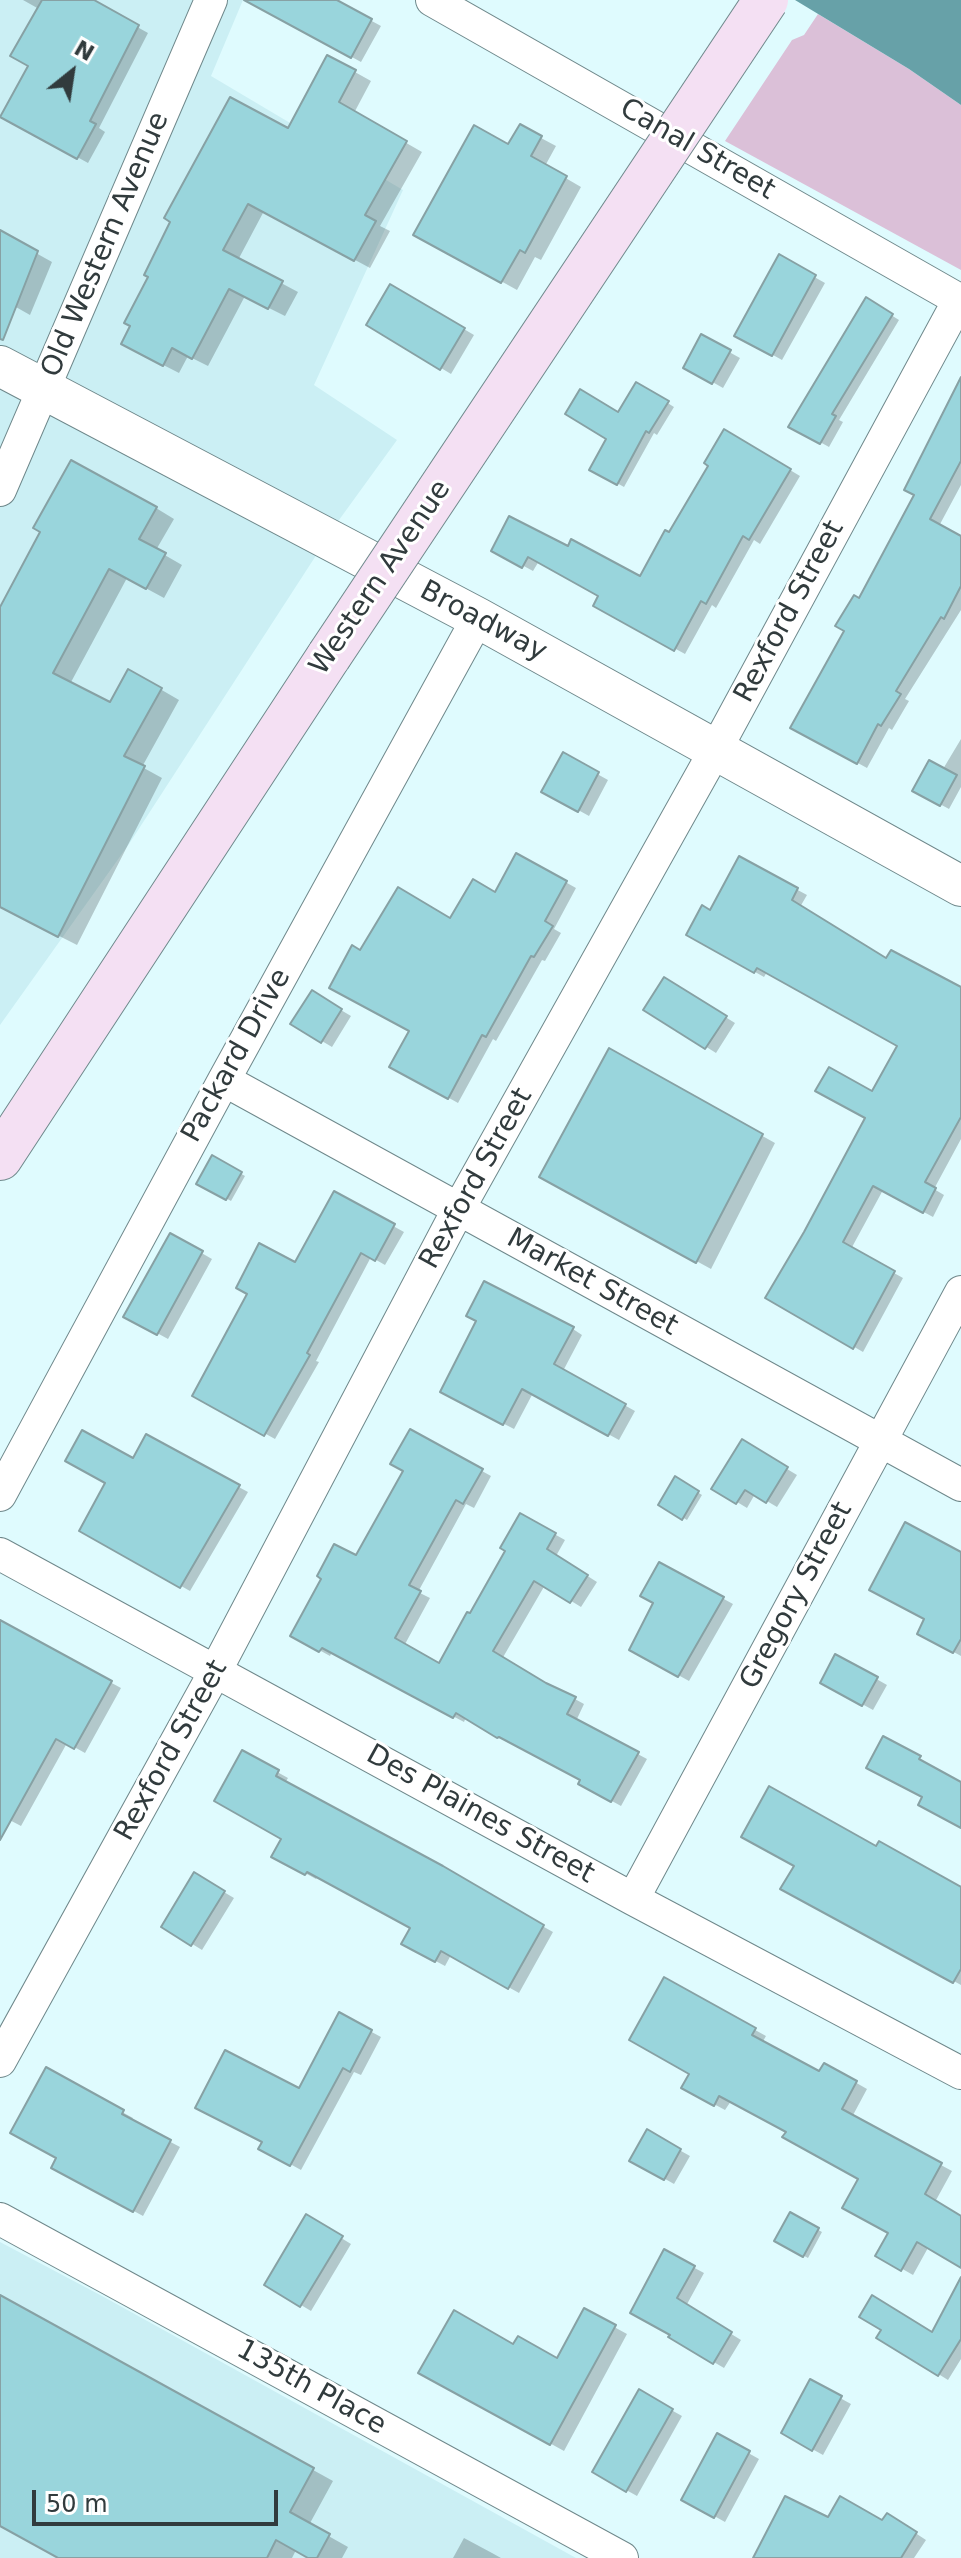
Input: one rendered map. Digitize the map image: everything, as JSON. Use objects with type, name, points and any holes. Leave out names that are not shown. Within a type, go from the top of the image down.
[{"type":"main road","name":"Western Avenue","points":[[0,1158],[329,656],[766,0]]},
{"type":"street","name":"Old Western Avenue","points":[[0,490],[211,0]]},
{"type":"street","name":"Canal Street","points":[[432,0],[960,300]]},
{"type":"street","name":"Rexford Street","points":[[0,2061],[216,1670],[458,1210],[716,749],[960,300]]},
{"type":"street","name":"Broadway","points":[[0,366],[478,618],[961,886]]},
{"type":"street","name":"Packard Drive","points":[[0,1495],[478,618]]},
{"type":"street","name":"Market Street","points":[[224,1080],[961,1485]]},
{"type":"street","name":"Gregory Street","points":[[633,1899],[961,1292]]},
{"type":"street","name":"Des Plaines Street","points":[[0,1554],[633,1899],[961,2073]]},
{"type":"street","name":"135th Place","points":[[0,2219],[622,2558]]},
{"type":"shaded area","points":[[0,0],[243,0],[211,76],[403,190],[314,385],[397,440],[339,520],[129,844],[0,1025]]},
{"type":"shaded area","points":[[795,0],[961,0],[961,105],[909,69]]},
{"type":"shaded area","points":[[818,14],[909,69],[961,105],[961,270],[725,141],[792,40],[804,35]]},
{"type":"shaded area","points":[[0,2242],[102,2296],[576,2558],[0,2558]]},
{"type":"building","points":[[42,0],[94,0],[139,25],[90,121],[96,124],[77,159],[0,117],[28,66],[10,56]]},
{"type":"building","points":[[244,0],[337,0],[372,19],[351,58]]},
{"type":"building","points":[[327,55],[356,70],[339,102],[407,141],[365,215],[376,221],[354,261],[248,204],[223,250],[283,281],[268,309],[229,289],[192,359],[172,348],[163,366],[121,344],[130,326],[124,323],[148,277],[144,275],[170,222],[164,218],[230,97],[288,128]]},
{"type":"building","points":[[520,124],[542,136],[531,156],[567,176],[525,253],[520,250],[501,283],[413,235],[474,125],[508,144]]},
{"type":"building","points":[[0,230],[38,251],[3,340],[0,339]]},
{"type":"building","points":[[779,254],[816,275],[772,356],[734,336]]},
{"type":"building","points":[[390,284],[465,328],[440,370],[366,325]]},
{"type":"building","points":[[866,297],[893,314],[832,414],[836,416],[820,444],[788,427]]},
{"type":"building","points":[[701,334],[731,350],[712,384],[683,368]]},
{"type":"building","points":[[961,377],[961,461],[930,519],[961,536],[961,586],[944,619],[941,617],[896,691],[901,694],[881,726],[878,724],[857,764],[790,728],[844,631],[835,626],[854,595],[859,598],[914,495],[904,490]]},
{"type":"building","points":[[636,382],[669,401],[649,433],[646,431],[617,485],[589,470],[606,439],[565,414],[580,389],[618,412]]},
{"type":"building","points":[[724,429],[791,469],[749,540],[743,536],[706,604],[701,601],[674,651],[593,606],[598,596],[528,557],[522,568],[491,551],[509,516],[568,546],[571,539],[640,576],[665,530],[669,532],[708,466],[704,463]]},
{"type":"building","points":[[71,460],[157,507],[139,539],[166,553],[146,589],[109,569],[53,673],[110,702],[128,669],[162,688],[124,756],[145,766],[58,937],[0,907],[0,607],[40,532],[33,528]]},
{"type":"building","points":[[563,752],[599,772],[578,812],[541,792]]},
{"type":"building","points":[[929,760],[957,775],[940,806],[912,791]]},
{"type":"building","points":[[516,853],[567,881],[545,921],[553,926],[534,957],[531,956],[486,1037],[482,1035],[448,1099],[389,1067],[409,1031],[329,988],[352,945],[360,950],[398,887],[450,918],[473,879],[495,892]]},
{"type":"building","points":[[739,856],[798,888],[792,900],[886,958],[891,950],[961,987],[961,1117],[925,1182],[936,1188],[923,1213],[873,1186],[843,1242],[895,1271],[853,1349],[765,1298],[865,1118],[815,1091],[829,1067],[872,1091],[897,1046],[757,968],[754,973],[686,935],[702,905],[710,910]]},
{"type":"building","points":[[664,977],[727,1016],[705,1049],[643,1010]]},
{"type":"building","points":[[312,990],[342,1009],[321,1043],[290,1024]]},
{"type":"building","points":[[609,1048],[763,1134],[696,1263],[539,1177]]},
{"type":"building","points":[[212,1155],[242,1172],[226,1200],[196,1184]]},
{"type":"building","points":[[334,1191],[395,1224],[375,1261],[361,1253],[307,1353],[310,1355],[264,1436],[192,1396],[247,1294],[236,1288],[259,1243],[295,1262]]},
{"type":"building","points":[[170,1233],[203,1251],[157,1335],[123,1317]]},
{"type":"building","points":[[484,1281],[574,1327],[554,1364],[626,1404],[608,1436],[522,1389],[503,1425],[440,1392],[476,1321],[466,1316]]},
{"type":"building","points":[[410,1429],[483,1469],[463,1504],[456,1500],[409,1585],[421,1591],[395,1638],[439,1663],[505,1551],[500,1548],[520,1513],[556,1533],[547,1549],[588,1575],[570,1603],[534,1581],[493,1651],[576,1697],[567,1714],[639,1752],[611,1802],[578,1784],[580,1780],[497,1738],[456,1713],[453,1718],[322,1648],[319,1652],[290,1636],[321,1579],[317,1576],[334,1544],[356,1555],[403,1471],[390,1464]]},
{"type":"building","points":[[82,1430],[133,1458],[146,1434],[240,1485],[180,1588],[79,1531],[105,1483],[65,1461]]},
{"type":"building","points":[[742,1439],[788,1467],[766,1503],[745,1490],[736,1504],[711,1489]]},
{"type":"building","points":[[675,1476],[699,1491],[682,1520],[658,1505]]},
{"type":"building","points":[[905,1522],[961,1552],[961,1639],[953,1653],[917,1634],[924,1619],[869,1590]]},
{"type":"building","points":[[659,1562],[724,1597],[678,1677],[629,1650],[653,1603],[640,1596]]},
{"type":"building","points":[[0,1620],[112,1681],[74,1749],[56,1739],[0,1840]]},
{"type":"building","points":[[835,1654],[878,1677],[862,1706],[820,1683]]},
{"type":"building","points":[[883,1736],[961,1782],[961,1828],[918,1805],[922,1797],[866,1768]]},
{"type":"building","points":[[242,1750],[279,1770],[276,1776],[443,1866],[544,1925],[508,1989],[441,1951],[435,1962],[401,1944],[410,1928],[307,1872],[305,1875],[271,1857],[281,1839],[214,1801]]},
{"type":"building","points":[[769,1786],[876,1846],[879,1841],[961,1887],[961,1969],[953,1983],[780,1889],[794,1866],[741,1837]]},
{"type":"building","points":[[194,1872],[225,1891],[191,1946],[161,1927]]},
{"type":"building","points":[[664,1977],[756,2028],[752,2035],[819,2071],[824,2063],[857,2081],[842,2109],[942,2163],[925,2194],[961,2216],[961,2268],[917,2242],[901,2271],[875,2256],[888,2233],[842,2208],[858,2179],[782,2137],[786,2132],[719,2096],[714,2106],[681,2088],[689,2074],[629,2040]]},
{"type":"building","points":[[339,2012],[372,2030],[350,2072],[343,2068],[290,2166],[258,2149],[262,2142],[195,2108],[225,2050],[299,2088]]},
{"type":"building","points":[[46,2067],[171,2140],[133,2212],[51,2168],[56,2158],[10,2133]]},
{"type":"building","points":[[647,2129],[681,2149],[664,2180],[629,2161]]},
{"type":"building","points":[[790,2212],[819,2228],[803,2257],[774,2241]]},
{"type":"building","points":[[306,2214],[343,2236],[300,2307],[264,2285]]},
{"type":"building","points":[[664,2249],[695,2266],[677,2298],[732,2332],[713,2364],[630,2313]]},
{"type":"building","points":[[961,2277],[961,2339],[938,2376],[876,2338],[881,2330],[859,2317],[872,2295],[932,2332]]},
{"type":"building","points":[[0,2295],[314,2468],[290,2512],[330,2534],[317,2558],[308,2558],[276,2540],[267,2558],[58,2558],[0,2526]]},
{"type":"building","points":[[584,2308],[616,2325],[550,2445],[418,2373],[454,2310],[513,2344],[518,2336],[557,2358]]},
{"type":"building","points":[[810,2379],[842,2396],[812,2451],[781,2433]]},
{"type":"building","points":[[639,2389],[673,2409],[626,2492],[592,2472]]},
{"type":"building","points":[[717,2433],[750,2451],[714,2518],[681,2500]]},
{"type":"building","points":[[785,2496],[828,2517],[840,2496],[882,2520],[887,2513],[917,2532],[901,2558],[753,2558]]}]
